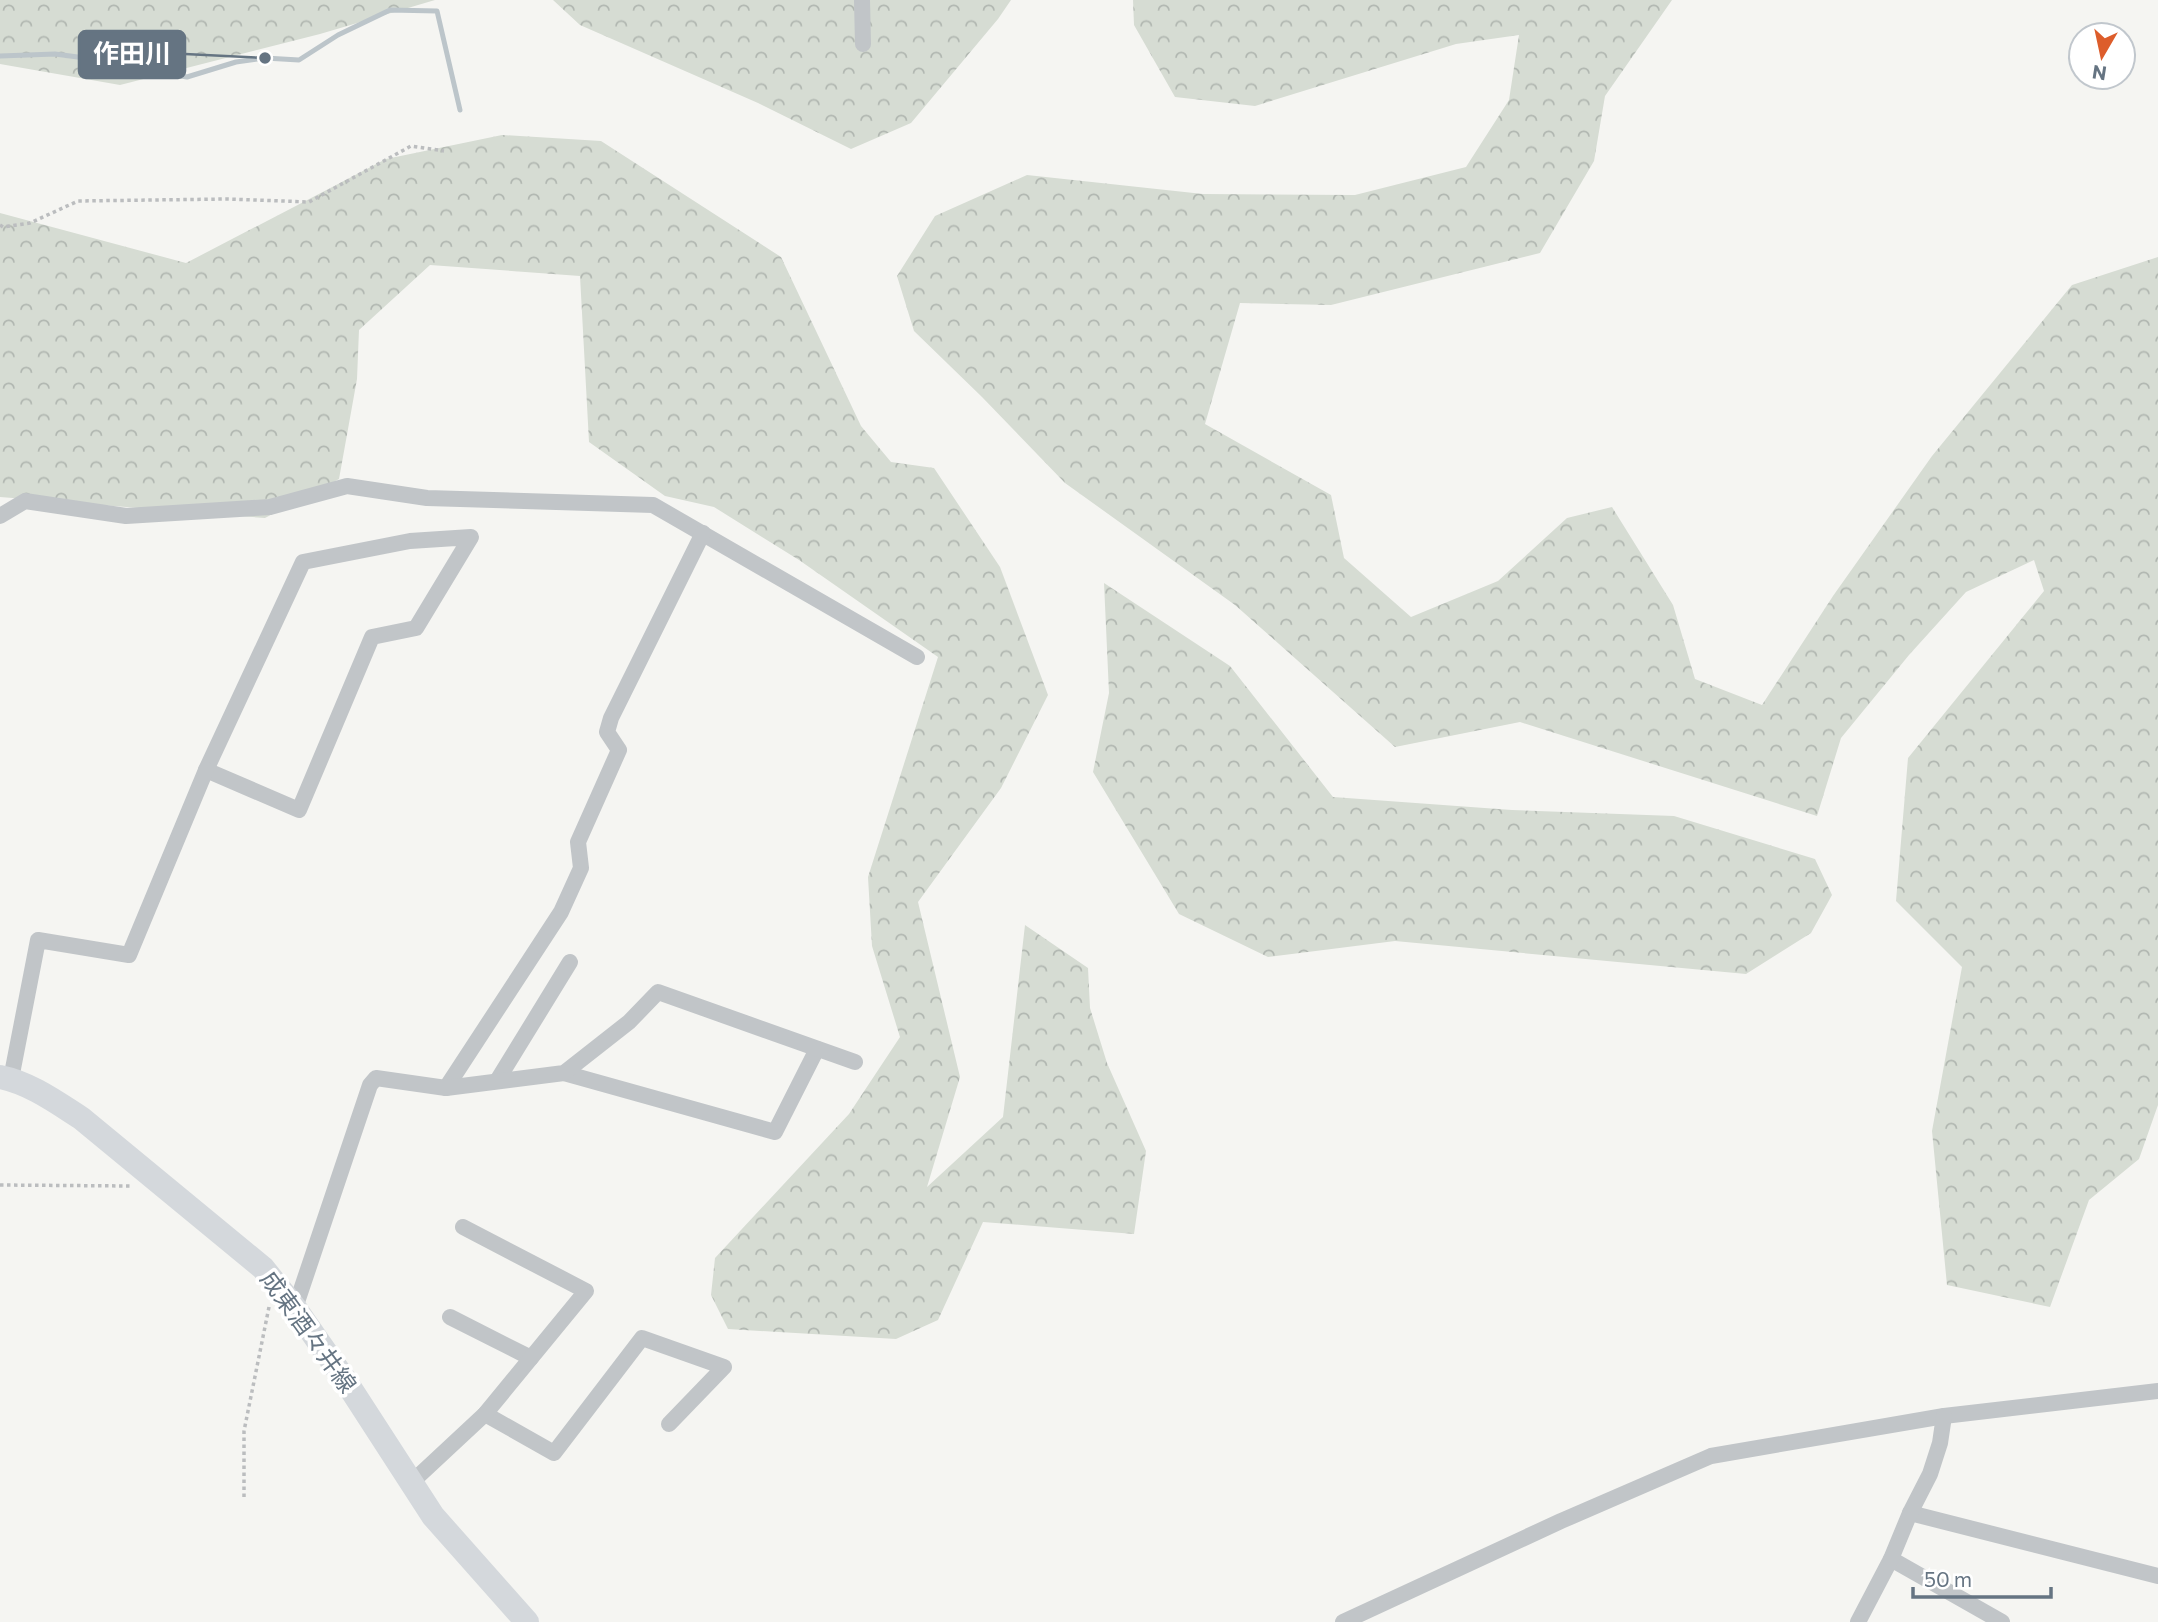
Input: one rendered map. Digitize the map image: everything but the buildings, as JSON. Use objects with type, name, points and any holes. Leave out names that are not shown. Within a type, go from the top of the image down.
[{"type":"main road","name":"成東酒々井線","points":[[5,1078],[50,1098],[82,1118],[263,1268],[345,1380],[433,1516],[514,1617]]},
{"type":"street","points":[[862,0],[863,44]]},
{"type":"street","points":[[0,516],[25,501],[126,516],[270,507],[347,486],[427,498],[653,505],[917,657]]},
{"type":"street","points":[[446,1088],[561,912],[581,868],[578,842],[619,750],[607,732],[611,718],[703,533]]},
{"type":"street","points":[[5,1078],[38,940],[129,955],[206,770],[303,562],[410,541],[471,537],[416,628],[372,637],[299,810],[206,770]]},
{"type":"street","points":[[497,1081],[570,962]]},
{"type":"street","points":[[564,1073],[629,1022],[658,992],[855,1062]]},
{"type":"street","points":[[289,1300],[370,1085],[376,1078],[446,1088],[564,1073],[775,1132],[817,1049]]},
{"type":"street","points":[[412,1482],[485,1415],[586,1292],[463,1227]]},
{"type":"street","points":[[450,1317],[531,1358]]},
{"type":"street","points":[[485,1415],[554,1453],[642,1338],[724,1367],[669,1424]]},
{"type":"street","points":[[1343,1622],[1561,1521],[1711,1456],[1944,1416],[2158,1391]]},
{"type":"street","points":[[1858,1622],[1891,1559],[1930,1474],[1940,1443],[1944,1416]]},
{"type":"street","points":[[1910,1513],[2158,1576]]},
{"type":"street","points":[[1891,1559],[2002,1622]]},
{"type":"path","points":[[0,225],[30,223],[78,201],[227,199],[309,202],[411,146],[444,150]]},
{"type":"path","points":[[0,1185],[165,1186]]},
{"type":"path","points":[[244,1497],[244,1431],[268,1308],[289,1300]]},
{"type":"green space","points":[[0,0],[435,0],[320,34],[120,85],[0,64]]},
{"type":"green space","points":[[553,0],[1011,0],[911,123],[851,149],[758,103],[580,25]]},
{"type":"green space","points":[[1133,0],[1672,0],[1605,96],[1594,161],[1540,253],[1331,305],[1240,303],[1205,424],[1331,495],[1344,558],[1411,617],[1498,581],[1567,518],[1612,507],[1673,605],[1695,679],[1762,705],[1833,596],[1932,456],[2072,285],[2158,257],[2158,1105],[2139,1159],[2089,1200],[2050,1307],[1947,1285],[1932,1131],[1962,967],[1896,901],[1908,758],[2044,591],[2034,560],[1966,592],[1909,655],[1841,738],[1817,816],[1520,722],[1395,747],[1235,605],[1065,483],[914,331],[897,276],[935,216],[1027,175],[1203,194],[1355,195],[1466,167],[1509,100],[1519,35],[1456,44],[1255,106],[1175,97],[1134,25]]},
{"type":"green space","points":[[502,135],[601,141],[781,257],[861,426],[891,462],[934,468],[1000,567],[1048,695],[1001,788],[918,902],[960,1077],[927,1187],[1003,1117],[1025,925],[1088,968],[1090,1008],[1107,1063],[1146,1151],[1134,1234],[983,1222],[938,1320],[896,1339],[728,1329],[711,1295],[715,1258],[849,1114],[900,1037],[872,946],[868,877],[938,657],[799,560],[714,507],[665,496],[589,442],[580,276],[430,265],[359,330],[357,379],[339,479],[265,518],[0,497],[0,213],[186,263],[386,159]]},
{"type":"green space","points":[[1104,583],[1230,666],[1333,797],[1512,810],[1674,816],[1815,859],[1832,895],[1811,933],[1746,974],[1395,941],[1268,957],[1179,914],[1093,772],[1109,693]]},
{"type":"waterway","points":[[0,56],[55,54],[123,63],[141,70],[187,77],[236,62],[265,58],[299,60],[338,35],[390,10],[437,11],[460,110]]},
{"type":"place","name":"作田川","points":[[265,58]]}]
